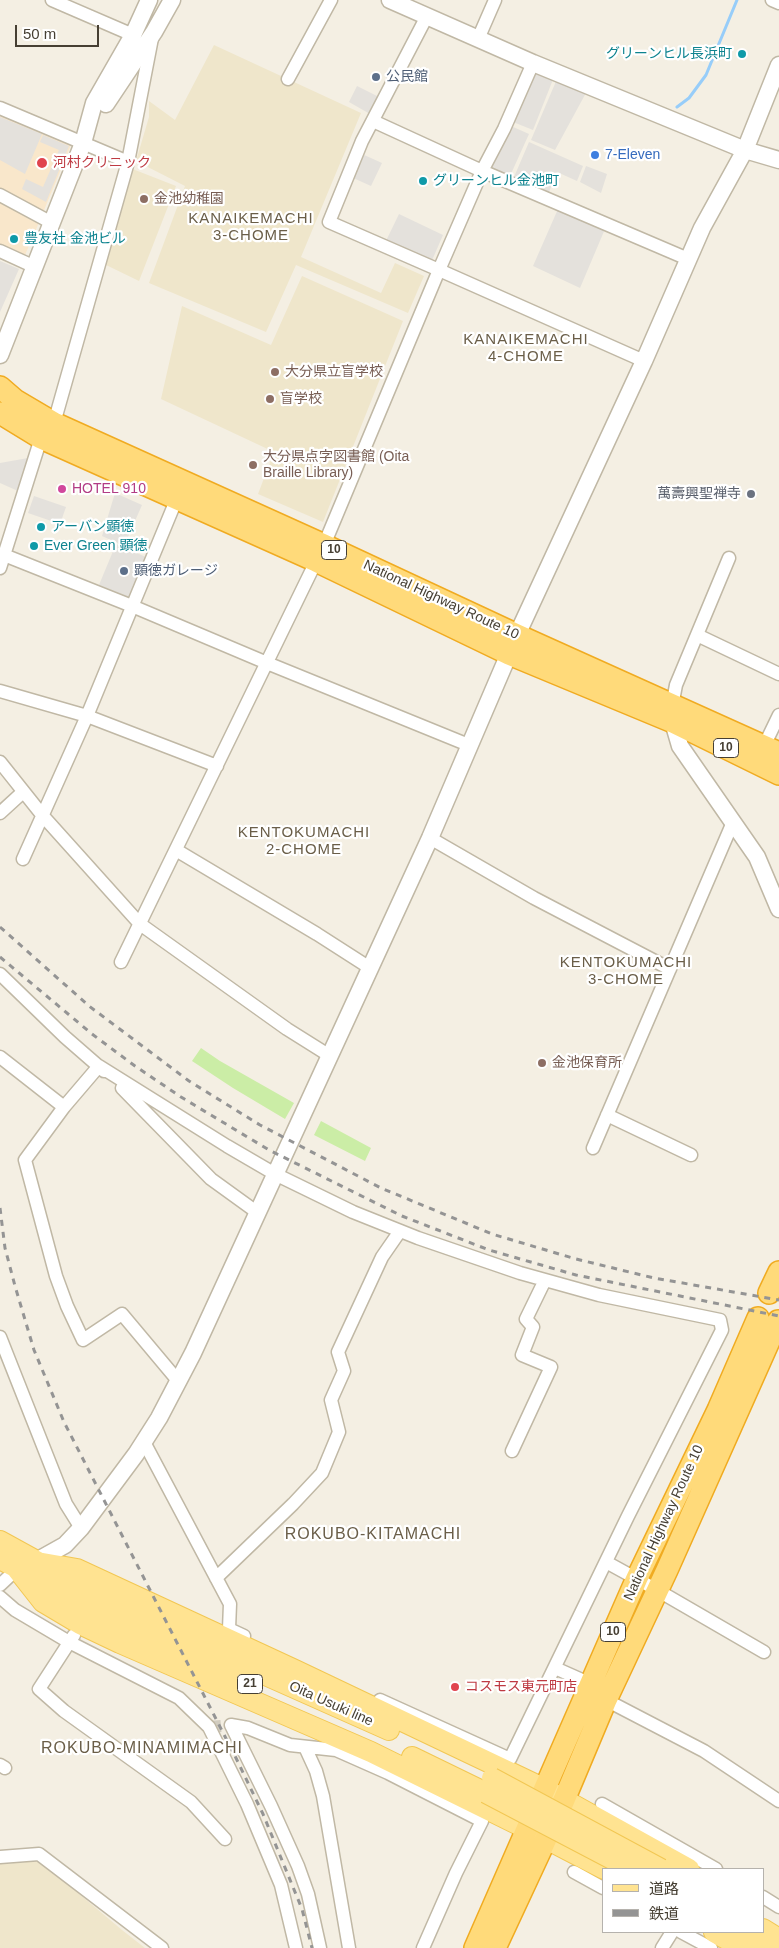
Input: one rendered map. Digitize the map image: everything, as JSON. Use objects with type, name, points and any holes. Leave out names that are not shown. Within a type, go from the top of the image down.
[{"type":"highway","name":"National Highway Route 10","points":[[0,387],[48,431],[177,498],[320,553]]},
{"type":"highway","name":"National Highway Route 10","points":[[0,413],[48,431],[320,553],[513,644],[673,714],[772,750]]},
{"type":"highway","name":"National Highway Route 10","points":[[673,714],[779,774]]},
{"type":"highway","points":[[769,1293],[779,1272]]},
{"type":"highway","name":"National Highway Route 10","points":[[495,1948],[520,1897],[545,1789],[637,1578],[714,1418],[768,1320]]},
{"type":"highway","name":"National Highway Route 10","points":[[475,1948],[536,1834],[564,1800],[606,1700],[657,1590],[768,1320]]},
{"type":"main road","name":"Oita Usuki line","points":[[0,1541],[178,1636],[372,1722],[489,1785],[544,1822],[629,1868]]},
{"type":"main road","points":[[37,1562],[77,1568],[286,1661],[545,1789],[678,1863]]},
{"type":"main road","name":"Oita Usuki line","points":[[8,1564],[172,1648],[365,1735],[678,1863]]},
{"type":"main road","points":[[8,1564],[43,1602],[80,1624],[371,1752],[602,1868]]},
{"type":"main road","points":[[764,1915],[779,1923]]},
{"type":"main road","points":[[764,1930],[779,1939]]},
{"type":"main road","points":[[716,1933],[742,1948]]},
{"type":"main road","points":[[742,1933],[766,1948]]},
{"type":"street","points":[[52,0],[133,35]]},
{"type":"street","points":[[0,355],[83,143],[94,103],[133,35],[149,0]]},
{"type":"street","points":[[83,143],[116,87],[154,32],[172,0]]},
{"type":"street","points":[[288,79],[331,0]]},
{"type":"street","points":[[390,0],[533,63],[745,150],[779,160]]},
{"type":"street","points":[[478,38],[495,0]]},
{"type":"street","points":[[772,0],[779,3]]},
{"type":"street","points":[[427,16],[362,141],[328,222],[644,362]]},
{"type":"street","points":[[0,568],[48,431],[128,162],[154,32]]},
{"type":"street","points":[[121,962],[320,553],[482,171],[504,129],[533,63]]},
{"type":"street","points":[[0,1586],[8,1564],[37,1562],[65,1545],[81,1528],[144,1442],[179,1382],[430,838],[471,746],[513,644],[644,362],[702,228],[774,93],[779,65]]},
{"type":"street","points":[[0,108],[128,162]]},
{"type":"street","points":[[373,121],[482,171],[688,259]]},
{"type":"street","points":[[0,195],[52,223]]},
{"type":"street","points":[[0,251],[35,267]]},
{"type":"street","points":[[23,859],[87,716],[177,498]]},
{"type":"street","points":[[4,555],[471,746]]},
{"type":"street","points":[[729,558],[676,685],[673,714],[680,746],[757,857],[779,909]]},
{"type":"street","points":[[697,635],[779,674]]},
{"type":"street","points":[[0,691],[87,716],[217,766]]},
{"type":"street","points":[[772,750],[779,715]]},
{"type":"street","points":[[0,762],[43,816],[140,924],[287,1029],[330,1056]]},
{"type":"street","points":[[0,813],[24,792]]},
{"type":"street","points":[[593,1148],[733,822]]},
{"type":"street","points":[[430,838],[534,898],[670,968]]},
{"type":"street","points":[[176,850],[317,934],[370,968]]},
{"type":"street","points":[[0,974],[65,1037],[133,1098],[212,1179],[258,1213]]},
{"type":"street","points":[[0,1057],[64,1108]]},
{"type":"street","points":[[99,1066],[64,1108],[25,1160],[56,1276],[67,1306],[83,1340],[122,1314],[179,1382]]},
{"type":"street","points":[[99,1066],[185,1121],[275,1174],[353,1212],[400,1231],[545,1280],[599,1295],[720,1320],[722,1330],[510,1759],[286,1661],[229,1628],[230,1604],[144,1442]]},
{"type":"street","points":[[607,1115],[691,1155]]},
{"type":"street","points":[[216,1578],[293,1504],[322,1473],[339,1432],[331,1400],[344,1371],[338,1352],[382,1257],[400,1231]]},
{"type":"street","points":[[512,1452],[551,1368],[522,1355],[533,1328],[526,1319],[545,1280]]},
{"type":"street","points":[[0,1337],[38,1438],[66,1504],[81,1528]]},
{"type":"street","points":[[606,1562],[764,1652]]},
{"type":"street","points":[[0,1598],[15,1610],[70,1642],[179,1698],[208,1727],[247,1804],[282,1885],[296,1948]]},
{"type":"street","points":[[80,1624],[39,1689],[64,1711],[191,1802],[225,1839]]},
{"type":"street","points":[[554,1668],[591,1684]]},
{"type":"street","points":[[606,1700],[704,1751],[779,1801]]},
{"type":"street","points":[[320,1948],[308,1894],[298,1866],[279,1822],[231,1725],[248,1728],[290,1745],[336,1750],[482,1820],[423,1948]]},
{"type":"street","points":[[305,1747],[316,1772],[323,1796],[349,1948]]},
{"type":"street","points":[[602,1804],[678,1863],[710,1868]]},
{"type":"street","points":[[0,1857],[39,1854],[162,1948]]},
{"type":"street","points":[[574,1872],[602,1887]]},
{"type":"street","points":[[764,1898],[779,1907]]},
{"type":"street","points":[[662,1948],[671,1933]]},
{"type":"street","points":[[683,1933],[711,1948]]},
{"type":"shaded area","points":[[214,45],[361,113],[301,257],[381,293],[395,263],[424,276],[408,313],[296,265],[266,332],[149,283],[185,186],[136,161],[149,117],[149,101],[175,120]]},
{"type":"shaded area","points":[[535,70],[554,77],[533,130],[513,122]]},
{"type":"shaded area","points":[[557,79],[587,91],[555,150],[531,140]]},
{"type":"shaded area","points":[[357,86],[379,97],[370,114],[349,102]]},
{"type":"shaded area","points":[[0,115],[71,145],[42,215],[0,193]]},
{"type":"shaded area","points":[[0,117],[42,134],[25,174],[0,160]]},
{"type":"shaded area","points":[[511,126],[529,134],[510,176],[491,167]]},
{"type":"shaded area","points":[[43,135],[69,146],[46,202],[22,189],[26,179],[43,187],[59,150],[40,142]]},
{"type":"shaded area","points":[[529,142],[583,166],[577,181],[557,172],[549,192],[514,177]]},
{"type":"shaded area","points":[[362,154],[382,163],[371,186],[351,177]]},
{"type":"shaded area","points":[[586,166],[607,174],[601,193],[580,182]]},
{"type":"shaded area","points":[[130,168],[176,186],[139,281],[104,264]]},
{"type":"shaded area","points":[[0,198],[40,220],[25,255],[0,244]]},
{"type":"shaded area","points":[[558,209],[605,229],[580,288],[533,266]]},
{"type":"shaded area","points":[[399,214],[443,235],[430,265],[384,245]]},
{"type":"shaded area","points":[[0,261],[19,269],[0,312]]},
{"type":"shaded area","name":"大分県立盲学校","points":[[302,276],[403,321],[323,522],[258,494],[274,452],[161,399],[182,306],[271,345]]},
{"type":"shaded area","points":[[28,458],[18,491],[0,483],[0,463]]},
{"type":"shaded area","points":[[115,493],[142,505],[124,546],[102,536]]},
{"type":"shaded area","points":[[34,496],[66,507],[60,524],[28,513]]},
{"type":"shaded area","name":"顕徳ガレージ","points":[[116,544],[148,558],[131,598],[99,585]]},
{"type":"shaded area","points":[[40,1861],[145,1948],[0,1948],[0,1864]]},
{"type":"green space","points":[[201,1048],[220,1061],[294,1103],[285,1119],[192,1061]]},
{"type":"green space","points":[[321,1121],[371,1148],[365,1161],[314,1135]]},
{"type":"waterway","points":[[677,107],[689,98],[706,75],[737,0]]},
{"type":"tunnel","points":[[209,1727],[231,1725]]},
{"type":"railway","points":[[0,927],[89,1006],[189,1081],[260,1125],[381,1188],[492,1234],[576,1259],[654,1278],[779,1300]]},
{"type":"railway","points":[[0,957],[92,1034],[181,1097],[269,1150],[402,1216],[489,1250],[576,1275],[779,1316]]},
{"type":"railway","points":[[0,1208],[5,1248],[34,1350],[64,1422],[263,1814],[302,1909],[312,1948]]},
{"type":"place","name":"グリーンヒル長浜町","points":[[742,54]]},
{"type":"place","name":"公民館","points":[[376,77]]},
{"type":"place","name":"7-Eleven","points":[[595,155]]},
{"type":"place","name":"河村クリニック","points":[[42,163]]},
{"type":"place","name":"グリーンヒル金池町","points":[[423,181]]},
{"type":"place","name":"金池幼稚園","points":[[144,199]]},
{"type":"place","name":"豊友社 金池ビル","points":[[14,239]]},
{"type":"place","name":"大分県立盲学校","points":[[275,372]]},
{"type":"place","name":"盲学校","points":[[270,399]]},
{"type":"place","name":"大分県点字図書館 (Oita Braille Library)","points":[[253,465]]},
{"type":"place","name":"HOTEL 910","points":[[62,489]]},
{"type":"place","name":"萬壽興聖禅寺","points":[[751,494]]},
{"type":"place","name":"アーバン顕徳","points":[[41,527]]},
{"type":"place","name":"Ever Green 顕徳","points":[[34,546]]},
{"type":"place","name":"顕徳ガレージ","points":[[124,571]]},
{"type":"place","name":"金池保育所","points":[[542,1063]]},
{"type":"place","name":"コスモス東元町店","points":[[455,1687]]},
{"type":"district","name":"KANAIKEMACHI 3-CHOME","points":[[251,228]]},
{"type":"district","name":"KANAIKEMACHI 4-CHOME","points":[[526,348]]},
{"type":"district","name":"KENTOKUMACHI 2-CHOME","points":[[304,842]]},
{"type":"district","name":"KENTOKUMACHI 3-CHOME","points":[[626,972]]},
{"type":"district","name":"ROKUBO-KITAMACHI","points":[[373,1535]]},
{"type":"district","name":"ROKUBO-MINAMIMACHI","points":[[142,1749]]}]
